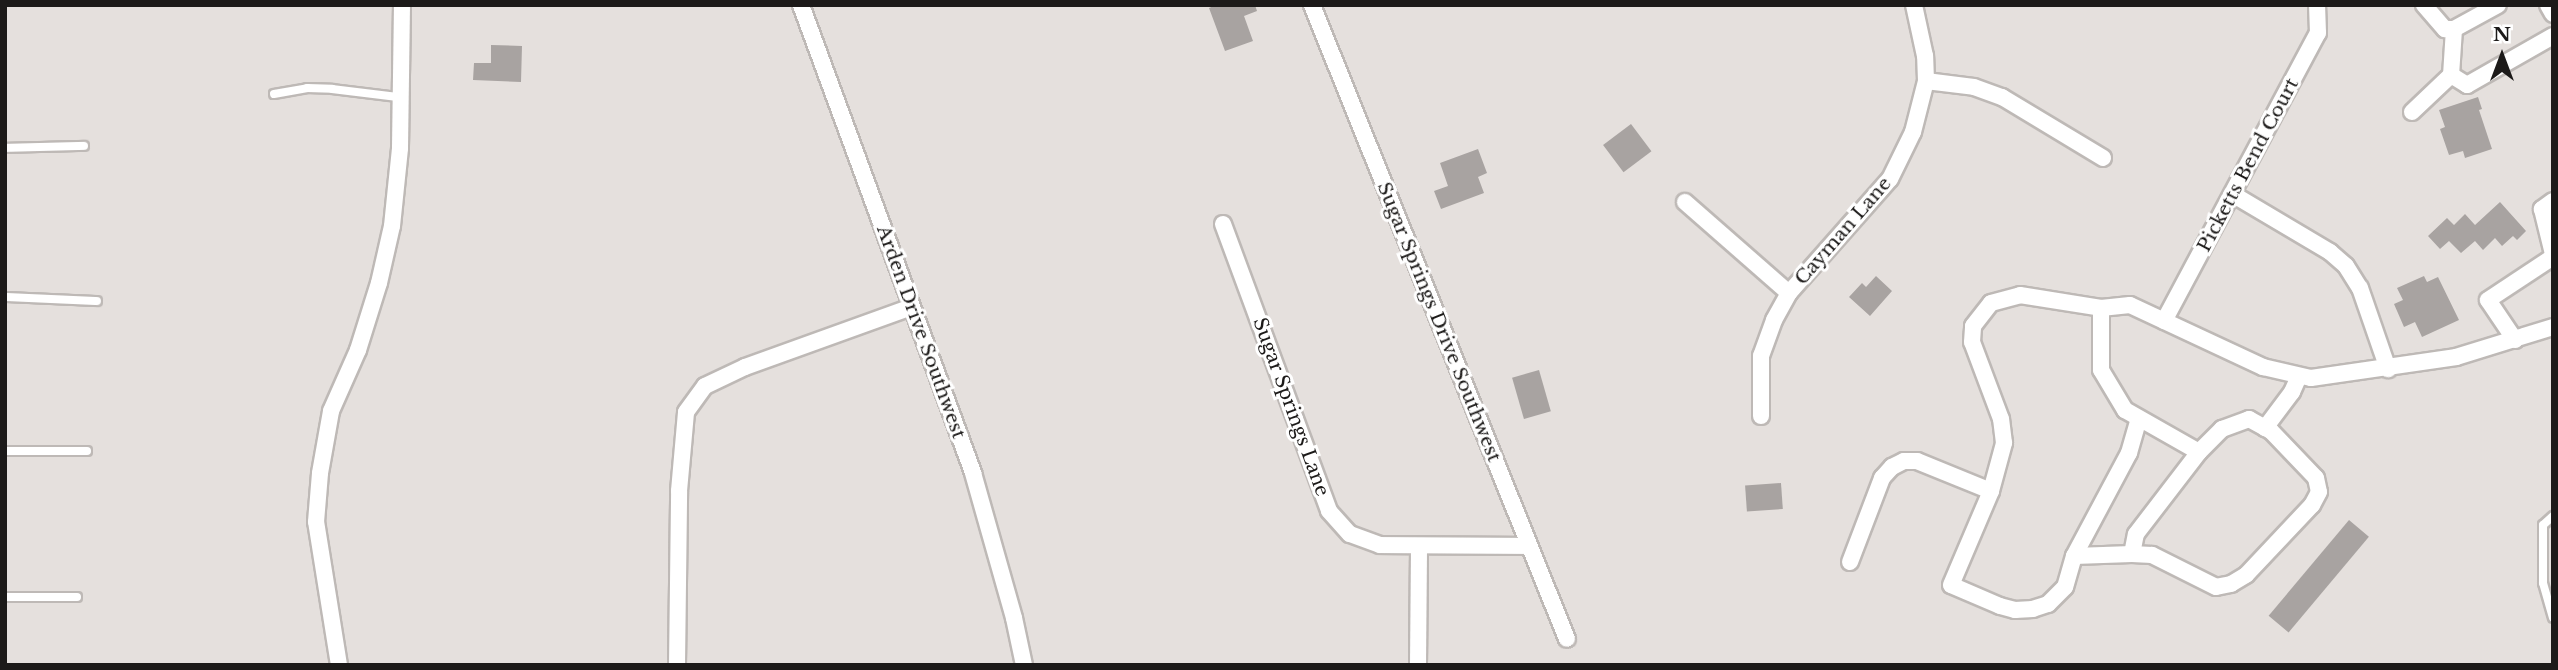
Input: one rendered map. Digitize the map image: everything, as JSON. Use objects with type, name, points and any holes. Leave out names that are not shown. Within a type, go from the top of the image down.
[{"type":"street","points":[[339,665],[316,522],[320,472],[331,411],[371,310],[392,226],[400,148],[398,97],[402,5]]},
{"type":"street","name":"Arden Drive Southwest","points":[[801,5],[973,473],[1014,618],[1024,665]]},
{"type":"street","name":"Sugar Springs Drive Southwest","points":[[1312,5],[1567,639]]},
{"type":"street","name":"Cayman Lane","points":[[1761,416],[1759,375],[1762,356],[1767,335],[1789,293],[1890,179],[1913,132],[1926,81],[1925,56],[1914,5]]},
{"type":"street","name":"Picketts Bend Court","points":[[2164,321],[2234,195],[2318,33],[2317,5]]},
{"type":"street","points":[[2424,5],[2445,29],[2454,29],[2498,5]]},
{"type":"street","points":[[2547,5],[2553,14]]},
{"type":"street","points":[[2412,112],[2451,75],[2454,29]]},
{"type":"street","points":[[2451,75],[2467,85],[2553,36]]},
{"type":"street","points":[[1926,81],[1974,87],[2002,97],[2103,158]]},
{"type":"street","points":[[2234,195],[2330,252],[2346,266],[2360,288],[2388,369]]},
{"type":"street","points":[[2515,340],[2488,300],[2553,255],[2542,209],[2553,201]]},
{"type":"street","points":[[1685,202],[1789,293]]},
{"type":"street","name":"Sugar Springs Lane","points":[[1223,223],[1329,510],[1350,534],[1380,545],[1529,545]]},
{"type":"street","points":[[2139,418],[2129,453],[2074,556],[2065,587],[2048,604],[2033,609],[2000,606],[1951,585],[1990,491],[2004,443],[2001,419],[1972,342],[1973,326],[1990,303],[2021,295],[2101,308],[2130,305],[2263,367],[2311,378],[2388,369],[2456,357],[2553,327]]},
{"type":"street","points":[[677,665],[679,491],[686,412],[705,386],[745,367],[912,307]]},
{"type":"street","points":[[2101,308],[2101,370],[2125,410],[2199,452]]},
{"type":"street","points":[[2265,428],[2292,392],[2299,376]]},
{"type":"street","points":[[2074,556],[2152,555],[2216,587],[2231,584],[2246,575],[2312,505],[2319,492],[2316,478],[2265,428],[2249,419],[2222,429],[2199,452],[2136,534],[2133,554]]},
{"type":"street","points":[[1850,562],[1882,478],[1904,461],[1917,461],[1990,491]]},
{"type":"street","points":[[1418,665],[1419,547]]},
{"type":"lane","points":[[275,94],[307,88],[398,97]]},
{"type":"lane","points":[[5,148],[84,146]]},
{"type":"lane","points":[[5,297],[97,301]]},
{"type":"lane","points":[[5,451],[87,451]]},
{"type":"lane","points":[[2553,516],[2543,525],[2543,583],[2553,618]]},
{"type":"lane","points":[[5,597],[77,597]]},
{"type":"building","points":[[1216,5],[1255,5],[1257,11],[1244,16],[1253,41],[1225,51],[1209,8]]},
{"type":"building","points":[[491,45],[522,46],[521,82],[473,80],[474,63],[491,63]]},
{"type":"building","points":[[2478,97],[2482,109],[2479,110],[2492,149],[2465,158],[2463,151],[2449,155],[2440,129],[2445,127],[2439,110]]},
{"type":"building","points":[[1631,124],[1651,151],[1624,172],[1603,145]]},
{"type":"building","points":[[1478,149],[1487,173],[1478,177],[1484,193],[1441,209],[1434,191],[1448,186],[1440,163]]},
{"type":"building","points":[[2500,202],[2526,231],[2517,240],[2513,236],[2502,246],[2495,238],[2483,250],[2475,241],[2461,253],[2449,241],[2440,249],[2428,236],[2447,218],[2454,225],[2465,214],[2475,225]]},
{"type":"building","points":[[1876,276],[1892,291],[1870,316],[1849,297],[1862,283],[1866,287]]},
{"type":"building","points":[[2424,276],[2427,282],[2438,277],[2459,320],[2422,337],[2415,322],[2404,327],[2394,304],[2403,300],[2397,288]]},
{"type":"building","points":[[1539,370],[1551,411],[1524,419],[1512,378]]},
{"type":"building","points":[[1781,483],[1783,509],[1747,511],[1745,486]]},
{"type":"building","points":[[2349,520],[2369,537],[2289,632],[2269,616]]}]
